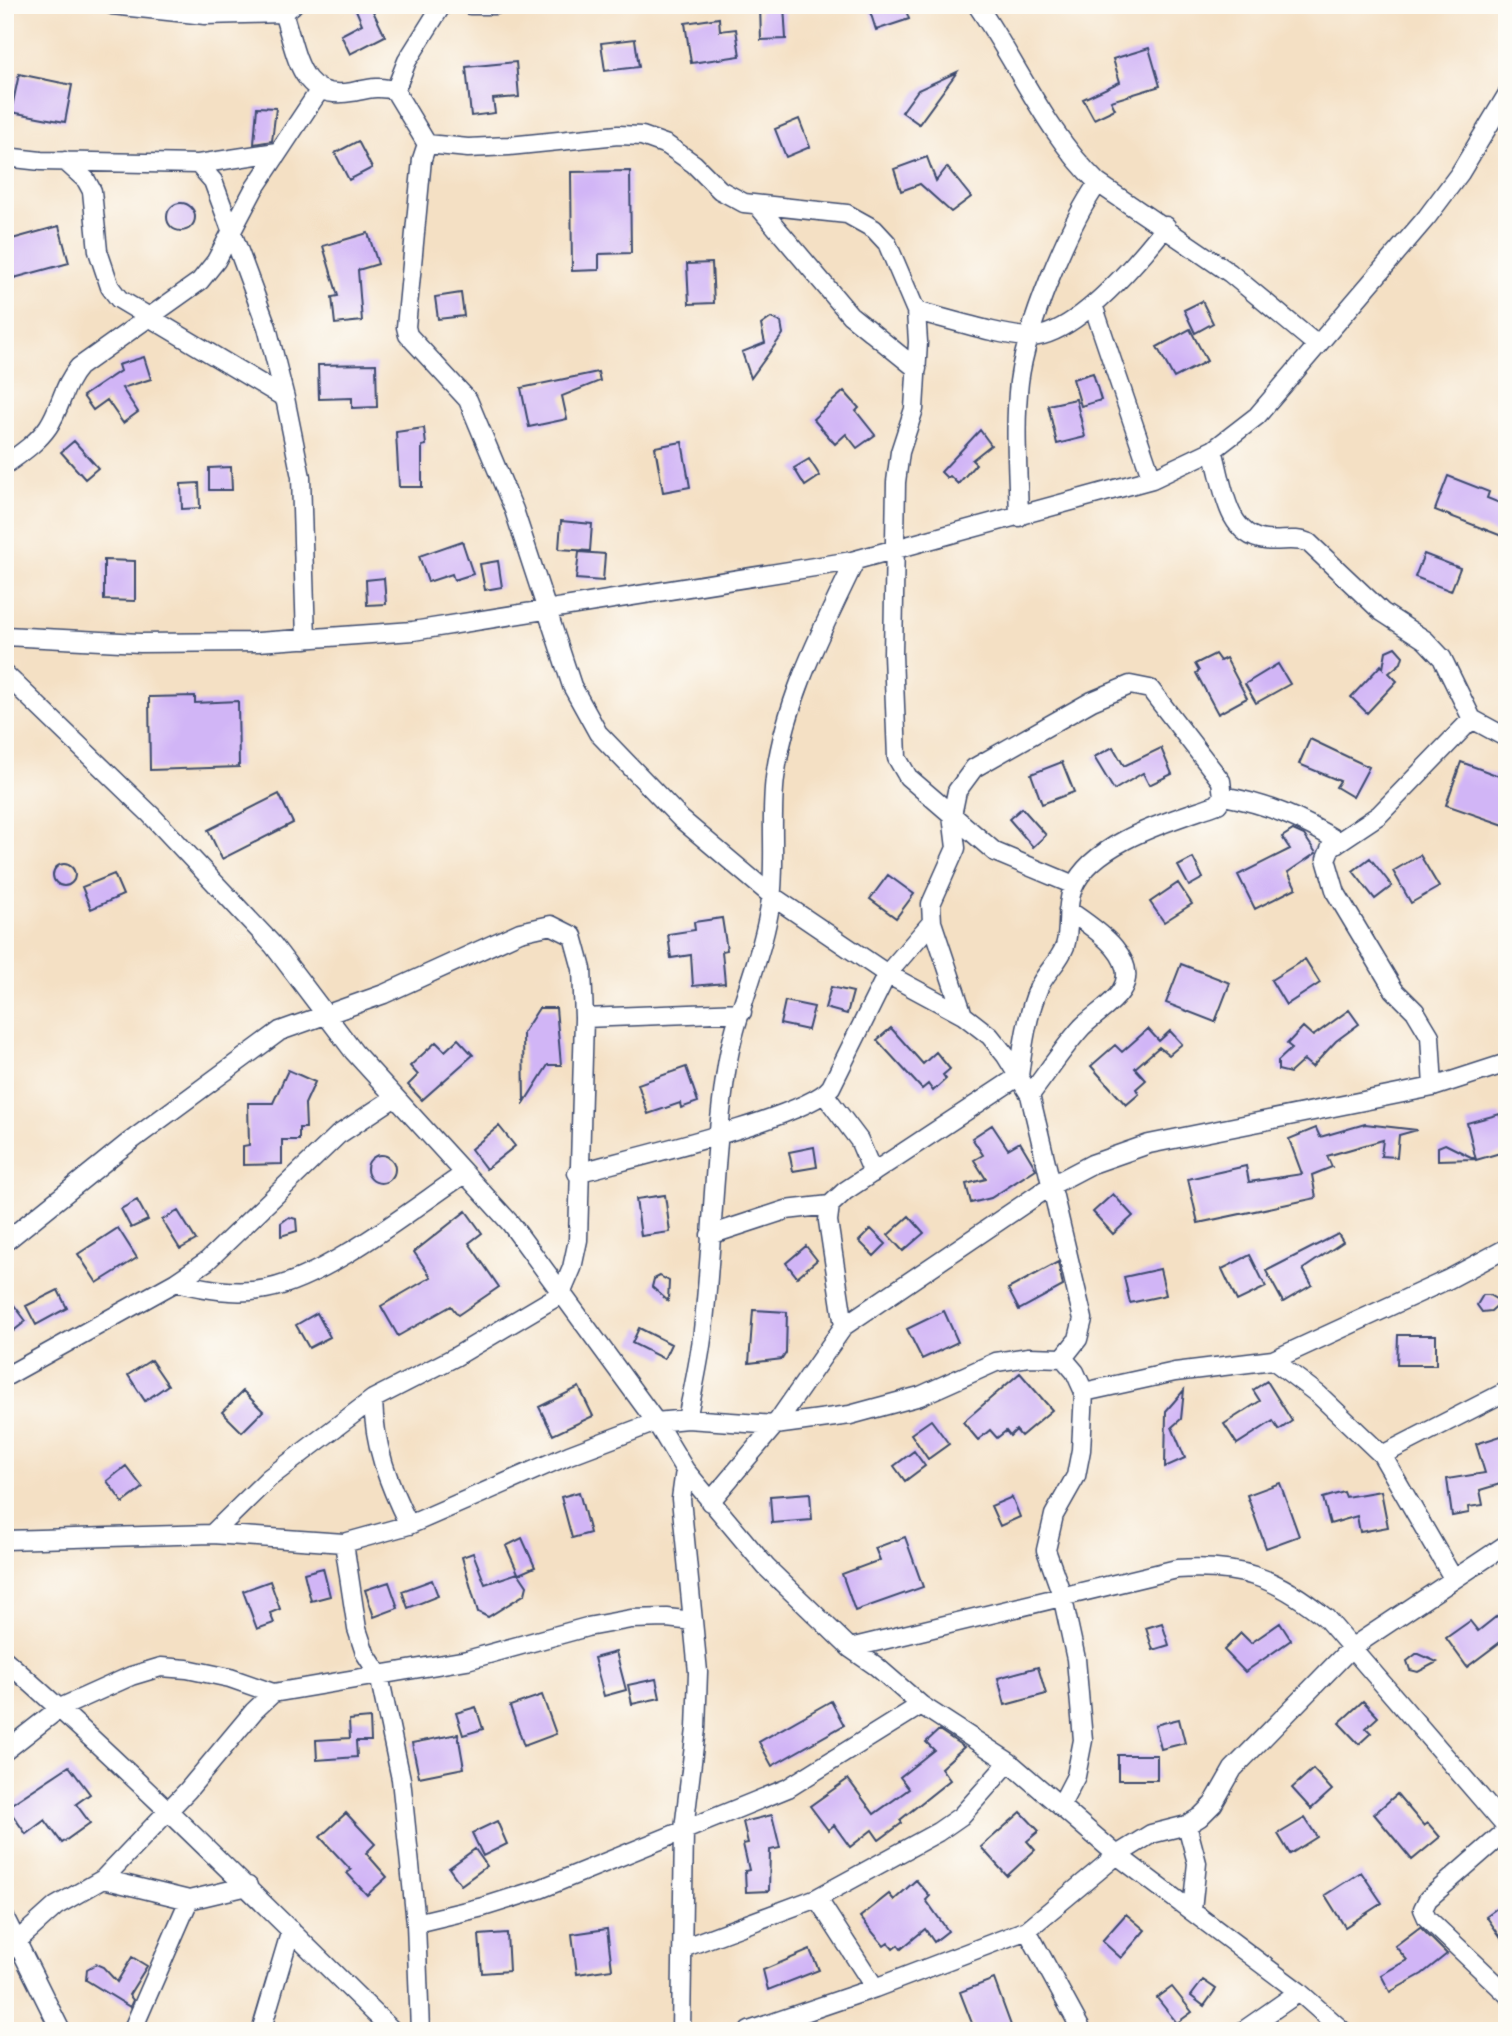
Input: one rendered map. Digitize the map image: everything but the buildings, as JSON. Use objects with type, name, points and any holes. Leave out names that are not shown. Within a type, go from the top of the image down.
[{"type":"street","points":[[112,5],[205,15],[288,9],[304,73],[319,92],[344,93],[379,87],[395,91],[427,144],[422,159],[406,327],[414,343],[468,400],[514,510],[545,611],[572,686],[598,733],[681,820],[772,896],[887,974],[963,1016],[998,1045],[1030,1095],[1083,1319],[1078,1339],[1063,1358]]},
{"type":"street","points":[[395,91],[407,61],[442,5]]},
{"type":"street","points":[[470,5],[495,5]]},
{"type":"street","points":[[977,5],[1068,150],[1098,183],[1166,226],[1230,273],[1317,345]]},
{"type":"street","points":[[5,465],[25,451],[49,426],[65,387],[79,367],[200,281],[216,261],[277,152],[319,92]]},
{"type":"street","points":[[5,636],[141,643],[258,642],[413,631],[855,561],[1152,479],[1213,450],[1257,416],[1427,217],[1460,173],[1507,95]]},
{"type":"street","points":[[427,144],[468,148],[618,135],[642,136],[667,145],[734,198],[758,206],[829,210],[847,214],[868,225],[887,243],[916,311],[917,369],[914,409],[900,453],[896,482],[893,654],[897,758],[908,777],[995,852],[1074,885]]},
{"type":"street","points":[[5,157],[198,164],[277,152]]},
{"type":"street","points":[[65,161],[86,180],[95,200],[98,251],[110,287],[119,299],[285,398]]},
{"type":"street","points":[[198,164],[213,181],[267,327],[285,398],[301,477],[306,639]]},
{"type":"street","points":[[1019,517],[1019,379],[1030,337],[1065,242],[1098,183]]},
{"type":"street","points":[[758,206],[850,315],[917,369]]},
{"type":"street","points":[[916,311],[1030,337],[1060,326],[1093,305],[1143,256],[1166,226]]},
{"type":"street","points":[[1093,305],[1152,479]]},
{"type":"street","points":[[1213,450],[1230,511],[1241,528],[1264,540],[1303,540],[1320,552],[1353,587],[1382,612],[1425,640],[1442,658],[1472,719],[1507,738]]},
{"type":"street","points":[[687,1419],[703,1330],[718,1135],[730,1051],[757,969],[772,896],[771,848],[779,748],[808,661],[855,561]]},
{"type":"street","points":[[9,684],[151,815],[273,945],[394,1098],[511,1224],[656,1422],[685,1470],[766,1567],[850,1648],[876,1666],[921,1705],[1009,1762],[1118,1855],[1299,1992],[1343,2031]]},
{"type":"street","points":[[710,1235],[786,1210],[830,1205],[873,1173],[1020,1076],[1028,1021],[1040,986],[1065,946],[1068,910],[1074,885],[1095,862],[1142,831],[1218,804],[1223,796],[1221,781],[1150,689],[1130,685],[1092,701],[974,768],[957,791],[952,816],[956,848],[933,895],[932,922],[963,1016]]},
{"type":"street","points":[[1433,1087],[1430,1036],[1415,1011],[1394,990],[1331,881],[1326,859],[1332,847],[1379,815],[1472,719]]},
{"type":"street","points":[[1223,796],[1260,802],[1283,811],[1339,842]]},
{"type":"street","points":[[1030,1095],[1082,1028],[1120,993],[1125,983],[1126,967],[1115,949],[1068,910]]},
{"type":"street","points":[[577,1173],[718,1135],[825,1095],[887,974],[932,922]]},
{"type":"street","points":[[5,1242],[128,1143],[261,1042],[280,1031],[397,989],[520,932],[551,926],[563,928],[573,936],[578,949],[584,1018],[577,1173],[578,1240],[572,1268],[561,1294],[455,1357],[373,1399],[268,1478],[212,1534]]},
{"type":"street","points":[[584,1018],[742,1012]]},
{"type":"street","points":[[709,1502],[775,1425],[844,1326],[1052,1185],[1091,1164],[1149,1143],[1433,1087],[1507,1063]]},
{"type":"street","points":[[825,1095],[859,1140],[873,1173]]},
{"type":"street","points":[[5,1377],[176,1282],[207,1261],[338,1135],[394,1098]]},
{"type":"street","points":[[176,1282],[215,1291],[241,1292],[267,1289],[292,1280],[324,1267],[464,1174]]},
{"type":"street","points":[[830,1205],[828,1221],[844,1326]]},
{"type":"street","points":[[1084,1392],[1175,1372],[1273,1360],[1449,1279],[1507,1248]]},
{"type":"street","points":[[5,1540],[212,1534],[344,1544],[410,1525],[569,1455],[656,1422],[687,1419],[775,1425],[850,1415],[920,1396],[1004,1360],[1029,1357],[1063,1358]]},
{"type":"street","points":[[1061,1805],[1080,1765],[1083,1740],[1076,1659],[1062,1595],[1046,1550],[1047,1538],[1080,1462],[1084,1392],[1063,1358]]},
{"type":"street","points":[[1273,1360],[1319,1395],[1382,1455],[1453,1578]]},
{"type":"street","points":[[1382,1455],[1507,1391]]},
{"type":"street","points":[[373,1399],[378,1451],[387,1482],[410,1525]]},
{"type":"street","points":[[681,2031],[684,1829],[696,1729],[698,1672],[681,1499],[685,1470]]},
{"type":"street","points":[[344,1544],[360,1641],[379,1675],[401,1779],[416,1923],[420,2031]]},
{"type":"street","points":[[749,2031],[875,1989],[1027,1930],[1118,1855],[1151,1834],[1186,1825],[1206,1811],[1233,1769],[1351,1648],[1507,1544]]},
{"type":"street","points":[[850,1648],[1177,1569],[1207,1567],[1272,1580],[1296,1593],[1326,1618],[1507,1829],[1428,1899],[1423,1909],[1427,1918],[1507,1994]]},
{"type":"street","points":[[5,1751],[61,1708],[131,1676],[161,1667],[187,1669],[230,1678],[273,1693],[467,1660],[587,1627],[631,1619],[667,1618],[693,1621]]},
{"type":"street","points":[[5,1660],[61,1708],[167,1812],[248,1886],[393,2031]]},
{"type":"street","points":[[11,1947],[56,1906],[103,1879],[203,1774],[254,1711],[273,1693]]},
{"type":"street","points":[[416,1923],[483,1907],[540,1889],[788,1788],[921,1705]]},
{"type":"street","points":[[683,1948],[817,1898],[938,1832],[961,1816],[1009,1762]]},
{"type":"street","points":[[1186,1825],[1198,1863],[1192,1910]]},
{"type":"street","points":[[103,1879],[189,1900],[248,1886]]},
{"type":"street","points":[[817,1898],[875,1989]]},
{"type":"street","points":[[132,2031],[189,1900]]},
{"type":"street","points":[[5,1918],[11,1947],[61,2031]]},
{"type":"street","points":[[261,2031],[290,1930]]},
{"type":"street","points":[[1027,1930],[1082,2031]]},
{"type":"street","points":[[1243,2031],[1299,1992]]}]
